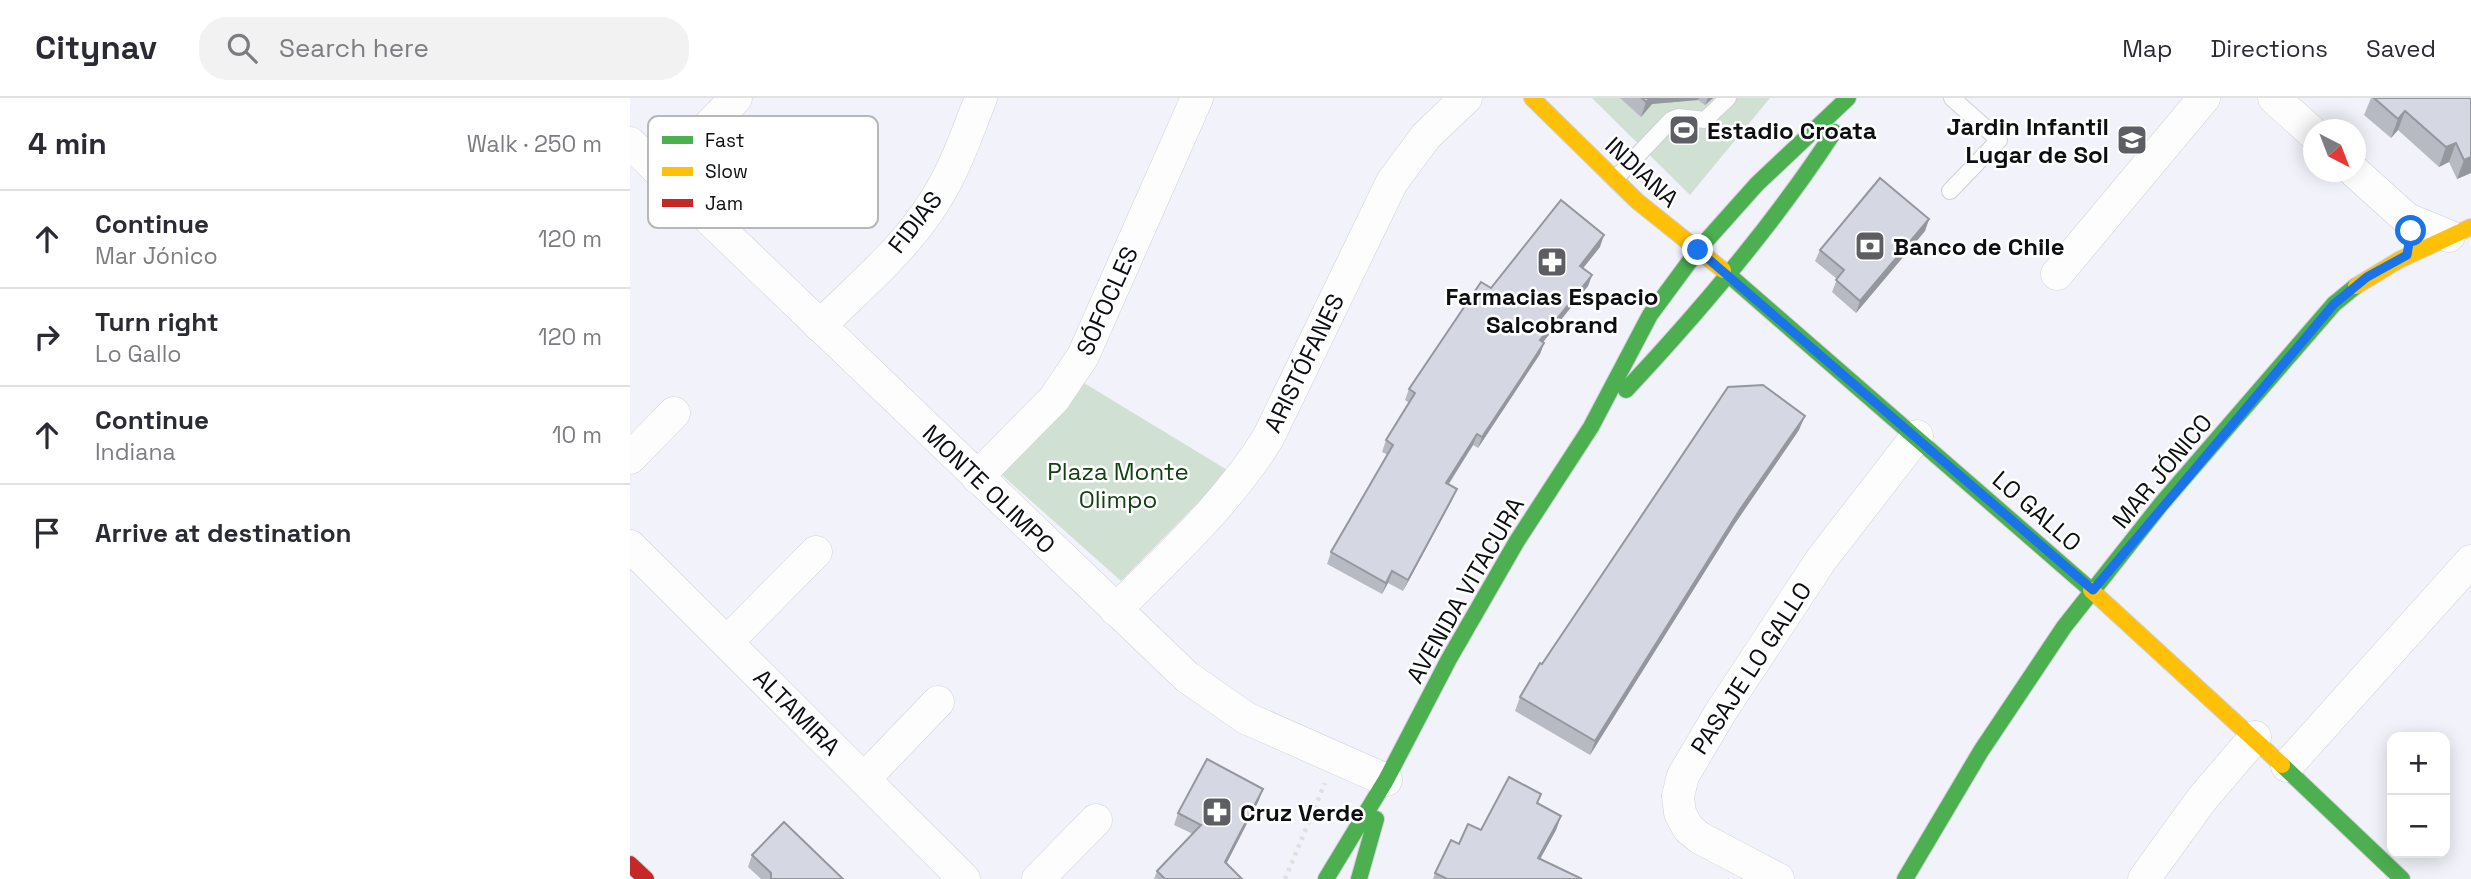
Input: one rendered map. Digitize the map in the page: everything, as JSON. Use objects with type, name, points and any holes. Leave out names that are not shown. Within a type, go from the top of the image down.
[{"type":"street","points":[[718,116],[736,98]]},
{"type":"street","name":"FIDIAS","points":[[820,326],[914,230],[934,203],[948,179],[981,98]]},
{"type":"street","name":"SÓFOCLES","points":[[977,477],[1054,399],[1083,356],[1197,98]]},
{"type":"street","name":"ARISTÓFANES","points":[[1116,610],[1216,509],[1251,466],[1268,438],[1392,182],[1426,136],[1466,98]]},
{"type":"street","name":"INDIANA","points":[[1532,98],[1668,228],[1727,272]]},
{"type":"street","name":"AVENIDA VITACURA","points":[[1326,879],[1386,780],[1449,659],[1517,541],[1591,427],[1650,315],[1698,250],[1757,184],[1848,98]]},
{"type":"street","name":"AVENIDA VITACURA","points":[[1591,427],[1677,335],[1807,173],[1855,98]]},
{"type":"street","points":[[2057,274],[2204,98]]},
{"type":"street","points":[[2274,98],[2303,124]]},
{"type":"street","name":"MONTE OLIMPO","points":[[630,143],[648,160]]},
{"type":"street","points":[[2366,182],[2407,219],[2460,232]]},
{"type":"street","points":[[2407,219],[2411,243],[2407,255]]},
{"type":"street","name":"MONTE OLIMPO","points":[[718,228],[1186,677],[1220,702],[1272,731],[1386,780]]},
{"type":"street","name":"MAR JÓNICO","points":[[1905,879],[2004,715],[2093,590],[2334,304],[2367,277],[2407,255],[2460,232]]},
{"type":"street","name":"LO GALLO","points":[[1727,272],[2093,590],[2287,766],[2402,879]]},
{"type":"street","points":[[630,458],[674,413]]},
{"type":"street","name":"PASAJE LO GALLO","points":[[1778,879],[1700,838],[1688,828],[1680,813],[1678,796],[1683,776],[1720,713],[1821,560],[1917,436]]},
{"type":"street","name":"ALTAMIRA","points":[[630,546],[964,879]]},
{"type":"street","points":[[727,642],[816,552]]},
{"type":"street","points":[[2287,766],[2471,561]]},
{"type":"street","points":[[864,779],[938,702]]},
{"type":"street","points":[[2144,879],[2202,799],[2255,737]]},
{"type":"street","name":"AVENIDA VITACURA","points":[[1359,879],[1386,780]]},
{"type":"street","points":[[1038,879],[1096,820]]},
{"type":"street","points":[[630,864],[646,879]]},
{"type":"lane","points":[[1615,180],[1671,120],[1678,117],[1705,120],[1728,98]]},
{"type":"lane","points":[[1950,191],[1999,140],[1952,98]]},
{"type":"path","points":[[1285,879],[1335,758]]},
{"type":"green space","name":"Estadio Croata","points":[[1592,98],[1770,98],[1690,195]]},
{"type":"green space","name":"Plaza Monte Olimpo","points":[[1084,383],[1229,471],[1121,581],[1002,475]]},
{"type":"building","points":[[2374,98],[2471,98],[2471,157],[2464,160],[2456,143],[2446,147],[2405,111],[2398,119]]},
{"type":"building","name":"Banco de Chile","points":[[1880,178],[1929,219],[1860,301],[1836,280],[1844,270],[1820,250]]},
{"type":"building","points":[[1561,200],[1604,235],[1580,266],[1592,275],[1540,340],[1544,343],[1520,380],[1482,437],[1477,434],[1446,483],[1457,489],[1408,580],[1392,571],[1386,583],[1331,552],[1393,445],[1386,440],[1415,393],[1409,389],[1481,282],[1491,288]]},
{"type":"building","points":[[1763,385],[1805,416],[1739,511],[1595,741],[1520,697],[1540,663],[1542,664],[1728,387]]},
{"type":"building","points":[[1207,759],[1263,789],[1225,862],[1242,879],[1165,879],[1157,871],[1201,825],[1178,813]]},
{"type":"building","points":[[1509,777],[1541,794],[1537,803],[1561,816],[1538,858],[1582,879],[1447,879],[1435,873],[1451,840],[1459,844],[1468,824],[1481,830]]},
{"type":"building","points":[[784,822],[843,879],[771,879],[771,873],[752,855]]},
{"type":"traffic: fast","points":[[1326,879],[1386,780],[1449,659],[1517,541],[1591,427],[1650,315],[1698,250],[1757,184],[1848,98]]},
{"type":"traffic: fast","points":[[1626,390],[1736,266],[1787,200],[1834,132]]},
{"type":"traffic: fast","points":[[1723,270],[2091,590]]},
{"type":"traffic: fast","points":[[1905,879],[1981,751],[2064,627],[2162,503],[2334,304],[2356,286]]},
{"type":"traffic: fast","points":[[2282,765],[2402,879]]},
{"type":"traffic: fast","points":[[1359,879],[1376,819]]},
{"type":"traffic: slow","points":[[1532,98],[1637,201],[1723,270]]},
{"type":"traffic: slow","points":[[2356,286],[2399,260],[2471,227]]},
{"type":"traffic: slow","points":[[2091,590],[2282,765]]},
{"type":"traffic: jam","points":[[630,864],[646,879]]},
{"type":"place","name":"Estadio Croata","points":[[1684,130]]},
{"type":"place","name":"Jardin Infantil Lugar de Sol","points":[[2132,140]]},
{"type":"place","name":"Banco de Chile","points":[[1870,246]]},
{"type":"place","name":"Farmacias Espacio Salcobrand","points":[[1552,262]]},
{"type":"place","name":"Cruz Verde","points":[[1217,812]]},
{"type":"route","points":[[1698,250],[1727,272],[2093,590],[2334,304],[2367,277],[2407,255],[2411,231]]}]
